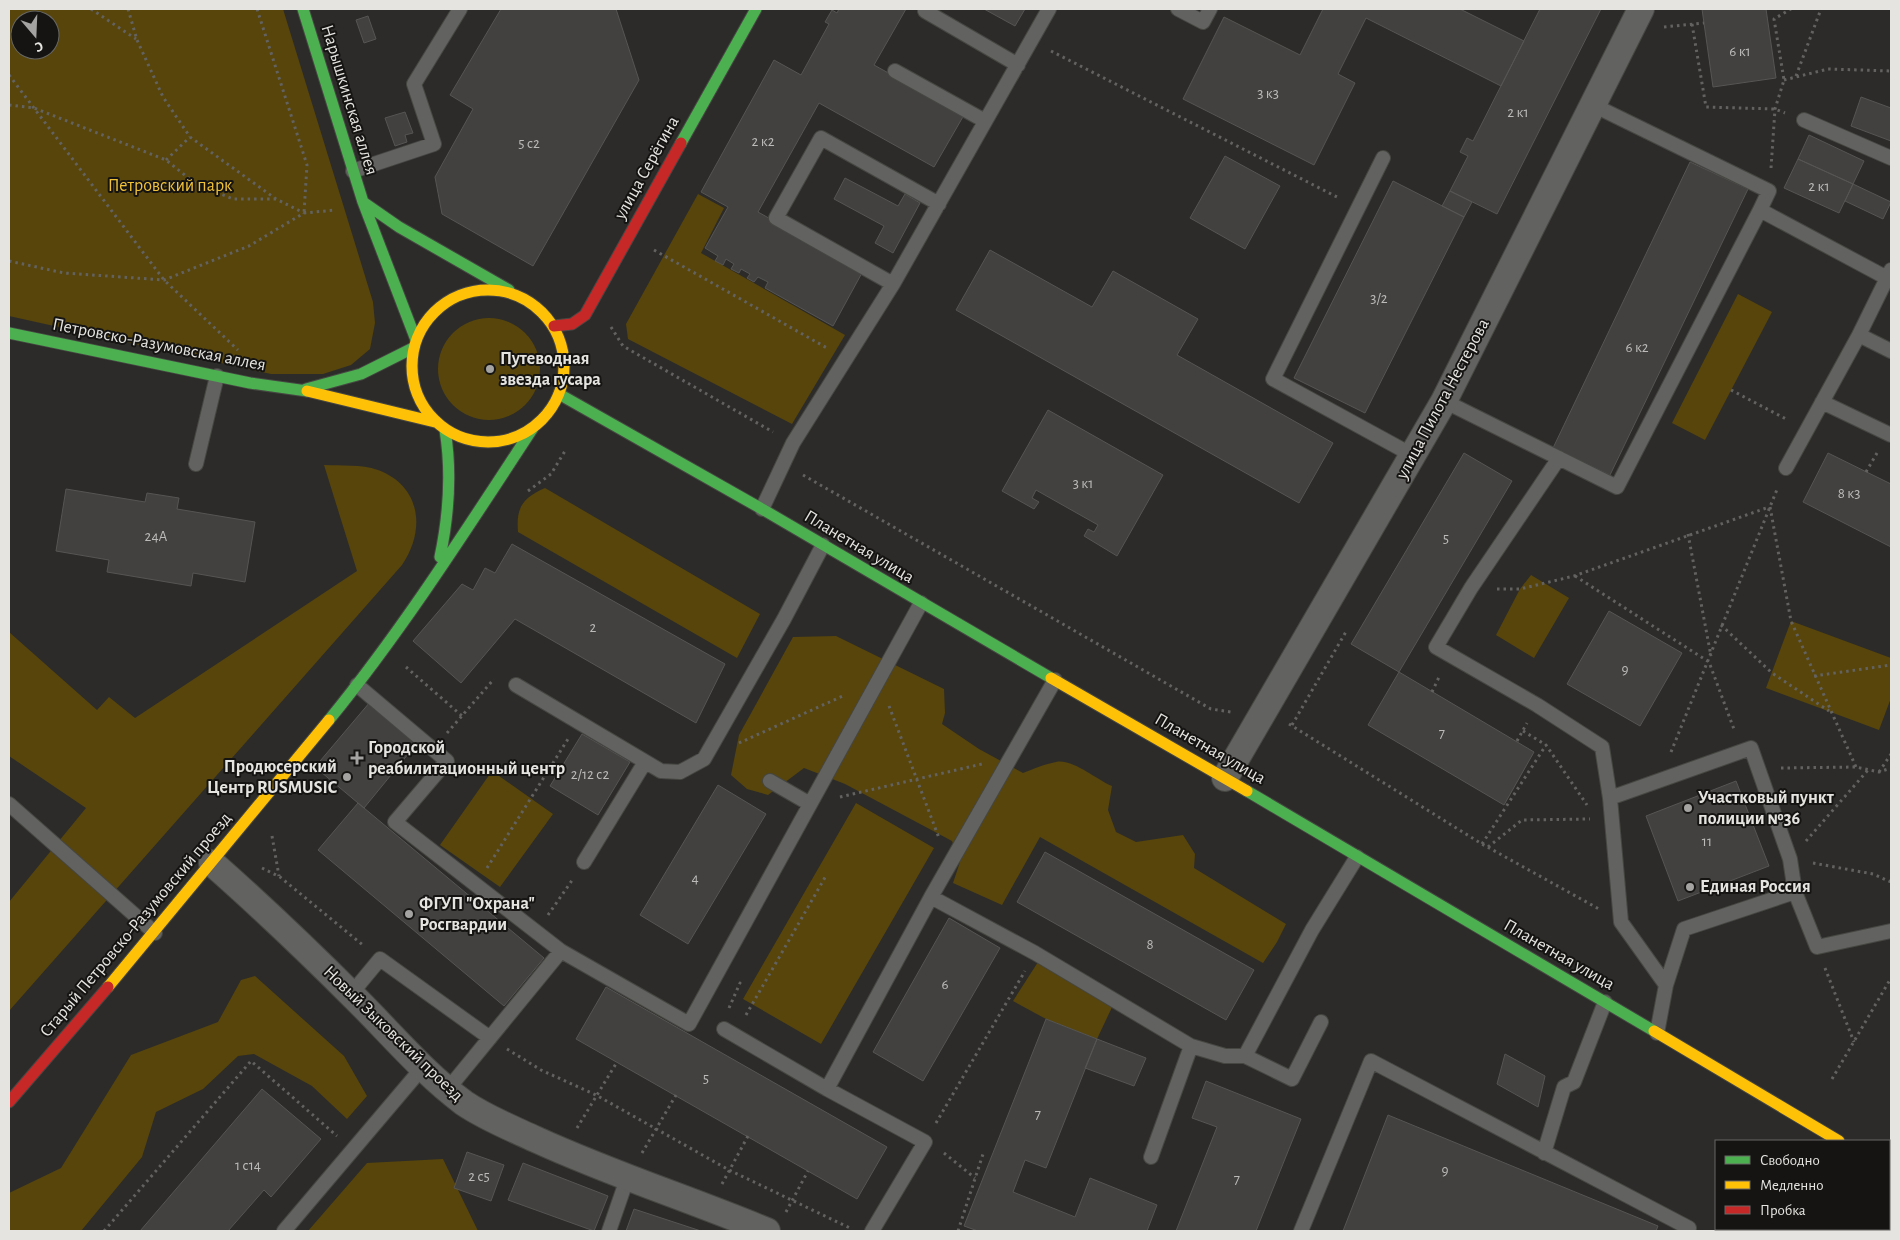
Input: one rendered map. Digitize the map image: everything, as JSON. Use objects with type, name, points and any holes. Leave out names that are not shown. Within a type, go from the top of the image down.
[{"type":"street","name":"Нарышкинская аллея","points":[[302,9],[363,202],[414,344]]},
{"type":"street","name":"улица Серёгина","points":[[554,326],[572,324],[585,315],[756,9]]},
{"type":"street","name":"улица Пилота Нестерова","points":[[1225,778],[1414,456],[1444,401],[1641,9]]},
{"type":"street","name":"Нарышкинская аллея","points":[[363,202],[399,227],[517,295]]},
{"type":"street","points":[[486,290],[517,295],[538,308],[554,326],[563,348],[565,372],[559,394],[549,413],[533,428],[508,440],[481,442],[462,439],[435,422],[418,398],[411,369],[414,344],[432,314],[457,296],[486,290]]},
{"type":"street","name":"Петровско-Разумовская аллея","points":[[9,332],[250,383],[304,390],[435,422]]},
{"type":"street","name":"Петровско-Разумовская аллея","points":[[304,390],[361,374],[414,344]]},
{"type":"street","name":"Планетная улица","points":[[559,394],[762,509],[921,604],[1225,778],[1837,1140]]},
{"type":"street","name":"Старый Петровско-Разумовский проезд","points":[[9,1102],[155,933],[357,685],[434,579],[533,428]]},
{"type":"street","name":"Старый Петровско-Разумовский проезд","points":[[434,579],[448,523],[451,477],[445,430]]},
{"type":"street","name":"Новый Зыковский проезд","points":[[212,863],[351,994],[423,1067],[448,1089],[486,1116],[627,1179],[711,1208],[775,1224]]},
{"type":"lane","points":[[353,171],[434,144],[414,84],[460,9]]},
{"type":"lane","points":[[762,509],[793,443],[893,284],[1049,9]]},
{"type":"lane","points":[[1178,9],[1203,22],[1210,9]]},
{"type":"lane","points":[[925,12],[1018,65]]},
{"type":"lane","points":[[895,71],[985,121]]},
{"type":"lane","points":[[1444,401],[1617,487],[1770,191],[1593,105]]},
{"type":"lane","points":[[1804,120],[1891,158]]},
{"type":"lane","points":[[893,284],[776,218],[821,138],[938,204]]},
{"type":"lane","points":[[1383,158],[1273,379],[1414,456]]},
{"type":"lane","points":[[1760,210],[1889,274],[1859,334],[1786,468]]},
{"type":"lane","points":[[1859,334],[1891,350]]},
{"type":"lane","points":[[196,464],[217,376]]},
{"type":"lane","points":[[1822,402],[1891,435]]},
{"type":"lane","points":[[1559,458],[1471,588],[1436,647],[1537,705],[1602,747],[1613,821],[1621,922],[1666,985]]},
{"type":"lane","points":[[516,685],[661,771],[680,772],[704,759],[784,619],[823,545]]},
{"type":"lane","points":[[357,685],[447,761],[395,822],[561,951],[688,1024],[921,604]]},
{"type":"lane","points":[[827,1089],[931,897],[950,867],[1055,680]]},
{"type":"lane","points":[[1610,798],[1751,748],[1790,859],[1795,892],[1817,947],[1891,931]]},
{"type":"lane","points":[[584,862],[645,762]]},
{"type":"lane","points":[[770,781],[810,804]]},
{"type":"lane","points":[[9,804],[155,933]]},
{"type":"lane","points":[[1245,1056],[1312,930],[1357,857]]},
{"type":"lane","points":[[1657,1033],[1666,985],[1684,929],[1795,892]]},
{"type":"lane","points":[[931,897],[1035,953],[1192,1046],[1224,1056],[1245,1056],[1292,1079],[1321,1022]]},
{"type":"lane","points":[[448,1089],[561,951]]},
{"type":"lane","points":[[351,994],[380,959],[490,1038]]},
{"type":"lane","points":[[1544,1152],[1564,1087],[1574,1082],[1605,1002]]},
{"type":"lane","points":[[729,1032],[827,1089],[925,1142],[872,1231]]},
{"type":"lane","points":[[1151,1157],[1192,1046]]},
{"type":"lane","points":[[1301,1231],[1371,1061],[1689,1228],[1688,1231]]},
{"type":"lane","points":[[284,1231],[423,1067]]},
{"type":"lane","points":[[610,1231],[627,1179]]},
{"type":"path","points":[[92,9],[137,40]]},
{"type":"path","points":[[128,9],[137,40],[163,96],[190,137],[276,199],[304,213]]},
{"type":"path","points":[[256,9],[307,165],[304,213]]},
{"type":"path","points":[[1770,191],[1775,109],[1784,80],[1774,19],[1791,9]]},
{"type":"path","points":[[1796,77],[1821,9]]},
{"type":"path","points":[[1661,28],[1704,23]]},
{"type":"path","points":[[1692,24],[1706,107],[1775,109],[1804,120]]},
{"type":"path","points":[[1032,40],[1358,208]]},
{"type":"path","points":[[1784,80],[1828,69],[1891,71]]},
{"type":"path","points":[[9,74],[164,280],[242,353]]},
{"type":"path","points":[[9,105],[34,108],[166,160],[196,184],[233,199],[276,199]]},
{"type":"path","points":[[166,160],[190,137]]},
{"type":"path","points":[[9,261],[64,272],[164,280],[249,246],[304,213],[339,210]]},
{"type":"path","points":[[652,249],[845,358]]},
{"type":"path","points":[[611,327],[623,346],[793,443],[803,475],[1211,709],[1262,716],[1292,725],[1482,844],[1621,922]]},
{"type":"path","points":[[1731,390],[1807,430]]},
{"type":"path","points":[[528,491],[551,474],[565,451]]},
{"type":"path","points":[[1471,588],[1520,589],[1574,576],[1688,534],[1770,507]]},
{"type":"path","points":[[1660,780],[1712,656],[1721,624],[1770,507]]},
{"type":"path","points":[[1770,507],[1791,621],[1856,767]]},
{"type":"path","points":[[1688,534],[1712,656]]},
{"type":"path","points":[[1574,576],[1709,662],[1742,751]]},
{"type":"path","points":[[1721,624],[1772,672],[1830,712]]},
{"type":"path","points":[[399,662],[462,716]]},
{"type":"path","points":[[1814,676],[1891,665]]},
{"type":"path","points":[[433,748],[498,674],[516,685]]},
{"type":"path","points":[[704,759],[879,679],[950,867]]},
{"type":"path","points":[[476,886],[578,722]]},
{"type":"path","points":[[1523,731],[1546,745],[1596,818]]},
{"type":"path","points":[[1482,844],[1546,745]]},
{"type":"path","points":[[1879,772],[1891,754]]},
{"type":"path","points":[[810,804],[1012,757]]},
{"type":"path","points":[[1758,768],[1856,767],[1879,772],[1891,768]]},
{"type":"path","points":[[1790,859],[1868,770]]},
{"type":"path","points":[[1488,847],[1522,820],[1596,818],[1613,821]]},
{"type":"path","points":[[271,831],[280,877],[380,959]]},
{"type":"path","points":[[1790,859],[1873,874],[1891,882]]},
{"type":"path","points":[[537,932],[584,862]]},
{"type":"path","points":[[729,1032],[826,874]]},
{"type":"path","points":[[1817,947],[1854,1043]]},
{"type":"path","points":[[975,1178],[944,1153],[925,1142],[1035,953]]},
{"type":"path","points":[[1832,1079],[1891,978]]},
{"type":"path","points":[[490,1038],[541,1070],[596,1095],[729,1170],[857,1231]]},
{"type":"path","points":[[104,1231],[250,1061],[352,1150]]},
{"type":"path","points":[[563,1152],[617,1062]]},
{"type":"path","points":[[627,1179],[676,1095]]},
{"type":"path","points":[[711,1208],[748,1136]]},
{"type":"path","points":[[958,1231],[983,1154]]},
{"type":"path","points":[[775,1224],[791,1201],[808,1170]]},
{"type":"green space","name":"Петровский парк","points":[[9,9],[283,9],[373,302],[375,323],[370,349],[351,365],[323,374],[271,374],[9,316]]},
{"type":"green space","points":[[698,194],[724,208],[701,253],[845,335],[792,424],[628,339],[626,324]]},
{"type":"green space","points":[[1738,294],[1772,312],[1705,440],[1672,423]]},
{"type":"green space","points":[[489,318],[509,322],[525,333],[536,349],[540,369],[536,389],[525,405],[509,416],[489,420],[469,416],[453,405],[442,389],[438,369],[442,349],[453,333],[469,322]]},
{"type":"green space","points":[[324,465],[371,468],[392,477],[403,487],[411,498],[415,510],[416,524],[410,552],[402,565],[9,1011],[9,902],[86,808],[9,756],[9,632],[97,710],[109,697],[135,718],[357,571]]},
{"type":"green space","points":[[545,488],[760,614],[737,658],[518,532],[518,516],[522,505],[531,496]]},
{"type":"green space","points":[[1531,575],[1569,598],[1534,658],[1496,635],[1520,589]]},
{"type":"green space","points":[[1791,621],[1891,658],[1891,698],[1879,730],[1766,688]]},
{"type":"green space","points":[[836,636],[944,689],[945,713],[942,724],[979,749],[1023,773],[1056,762],[1069,763],[1112,786],[1108,810],[1116,832],[1136,842],[1183,835],[1195,854],[1194,868],[1286,924],[1263,963],[1040,837],[1002,905],[953,883],[960,862],[952,841],[845,784],[804,768],[768,795],[747,789],[731,775],[739,735],[793,637]]},
{"type":"green space","points":[[492,771],[553,814],[500,887],[440,845]]},
{"type":"green space","points":[[856,803],[934,848],[821,1044],[743,999]]},
{"type":"green space","points":[[1038,962],[1114,1003],[1097,1039],[1046,1019],[1013,1001]]},
{"type":"green space","points":[[255,976],[344,1056],[367,1096],[347,1119],[312,1086],[254,1054],[238,1056],[203,1089],[156,1112],[142,1157],[81,1231],[9,1231],[9,1193],[61,1168],[131,1055],[218,1022],[241,980]]},
{"type":"green space","points":[[443,1159],[478,1231],[308,1231],[367,1163]]},
{"type":"building","points":[[501,9],[616,9],[639,80],[533,266],[442,214],[435,177],[473,109],[450,95]]},
{"type":"building","points":[[839,9],[906,9],[874,65],[964,115],[934,167],[819,103],[758,212],[863,271],[833,326],[765,288],[768,282],[758,277],[754,282],[747,278],[750,274],[741,269],[739,273],[731,269],[734,264],[726,259],[723,265],[715,261],[718,256],[705,248],[728,207],[701,192],[774,60],[801,75],[829,24],[825,22],[832,10],[837,13]]},
{"type":"building","points":[[984,9],[1025,9],[1015,26]]},
{"type":"building","points":[[1323,9],[1460,9],[1524,41],[1501,86],[1366,18],[1338,74],[1355,83],[1314,165],[1183,99],[1224,17],[1300,55]]},
{"type":"building","points":[[1540,9],[1601,9],[1497,214],[1450,191],[1468,156],[1460,152],[1467,138],[1473,141]]},
{"type":"building","points":[[1702,9],[1766,9],[1776,78],[1713,87]]},
{"type":"building","points":[[368,16],[376,39],[364,43],[356,20]]},
{"type":"building","points":[[1861,97],[1891,108],[1891,141],[1851,126]]},
{"type":"building","points":[[405,112],[413,133],[405,135],[407,142],[395,146],[385,118]]},
{"type":"building","points":[[1809,135],[1864,161],[1853,184],[1798,159]]},
{"type":"building","points":[[1225,156],[1280,186],[1245,249],[1190,218]]},
{"type":"building","points":[[1798,159],[1853,184],[1839,213],[1784,188]]},
{"type":"building","points":[[1690,162],[1748,189],[1610,475],[1553,448]]},
{"type":"building","points":[[845,178],[898,206],[905,194],[920,203],[893,253],[875,243],[884,226],[834,199]]},
{"type":"building","points":[[1393,181],[1464,217],[1365,413],[1294,378]]},
{"type":"building","points":[[1853,184],[1891,202],[1883,219],[1845,201]]},
{"type":"building","points":[[1450,191],[1472,202],[1464,217],[1442,206]]},
{"type":"building","points":[[990,250],[1092,307],[1113,271],[1198,319],[1177,355],[1333,443],[1299,503],[956,310]]},
{"type":"building","points":[[1048,410],[1163,475],[1117,556],[1084,536],[1088,529],[1094,532],[1098,525],[1036,490],[1032,498],[1039,502],[1034,509],[1002,491]]},
{"type":"building","points":[[1464,453],[1512,481],[1399,672],[1351,644]]},
{"type":"building","points":[[1828,453],[1891,484],[1891,547],[1803,502]]},
{"type":"building","points":[[66,489],[145,502],[147,493],[179,498],[177,509],[255,522],[245,582],[193,573],[191,586],[107,572],[109,560],[56,551]]},
{"type":"building","points":[[512,544],[725,664],[696,723],[515,619],[461,683],[413,641],[462,584],[473,590],[485,568],[495,573]]},
{"type":"building","points":[[1609,611],[1682,653],[1640,726],[1567,684]]},
{"type":"building","points":[[1399,672],[1534,752],[1504,805],[1368,725]]},
{"type":"building","points":[[370,702],[418,742],[364,808],[315,767]]},
{"type":"building","points":[[582,734],[630,762],[598,815],[550,786]]},
{"type":"building","points":[[1736,781],[1769,866],[1678,901],[1646,816]]},
{"type":"building","points":[[718,785],[766,814],[688,944],[640,915]]},
{"type":"building","points":[[358,803],[544,958],[504,1006],[318,850]]},
{"type":"building","points":[[1045,852],[1254,970],[1226,1020],[1017,902]]},
{"type":"building","points":[[949,918],[1000,948],[923,1081],[873,1052]]},
{"type":"building","points":[[606,987],[887,1147],[857,1199],[576,1039]]},
{"type":"building","points":[[1046,1019],[1097,1039],[1046,1168],[1025,1160],[1013,1192],[1075,1217],[1090,1178],[1157,1205],[1147,1231],[978,1231],[964,1226]]},
{"type":"building","points":[[1097,1039],[1146,1058],[1134,1086],[1085,1068]]},
{"type":"building","points":[[1505,1054],[1545,1076],[1538,1107],[1497,1084]]},
{"type":"building","points":[[1206,1081],[1301,1119],[1256,1231],[1176,1231],[1217,1127],[1192,1118]]},
{"type":"building","points":[[262,1089],[321,1139],[271,1197],[264,1190],[228,1231],[140,1231]]},
{"type":"building","points":[[1388,1115],[1658,1226],[1656,1231],[1343,1231]]},
{"type":"building","points":[[467,1152],[504,1165],[491,1201],[454,1188]]},
{"type":"building","points":[[523,1163],[608,1196],[594,1231],[508,1200]]},
{"type":"building","points":[[634,1209],[701,1231],[626,1231]]},
{"type":"traffic: fast","points":[[303,9],[363,202],[416,340]]},
{"type":"traffic: fast","points":[[681,143],[756,9]]},
{"type":"traffic: fast","points":[[363,202],[399,227],[509,290]]},
{"type":"traffic: fast","points":[[9,333],[250,383],[307,391]]},
{"type":"traffic: fast","points":[[306,389],[361,374],[413,348]]},
{"type":"traffic: fast","points":[[559,394],[762,509],[1051,678]]},
{"type":"traffic: fast","points":[[329,720],[409,613],[460,540],[533,428]]},
{"type":"traffic: fast","points":[[440,557],[446,525],[449,478],[445,430]]},
{"type":"traffic: fast","points":[[1247,791],[1654,1031]]},
{"type":"traffic: slow","points":[[488,290],[503,291],[517,296],[542,312],[558,337],[563,351],[564,366],[563,381],[558,395],[542,420],[517,436],[503,441],[488,442],[473,441],[459,436],[434,420],[418,395],[413,381],[412,366],[413,351],[418,337],[434,312],[459,296],[473,291],[488,290]]},
{"type":"traffic: slow","points":[[307,391],[435,422]]},
{"type":"traffic: slow","points":[[1051,678],[1247,791]]},
{"type":"traffic: slow","points":[[108,987],[329,720]]},
{"type":"traffic: slow","points":[[1654,1031],[1837,1140]]},
{"type":"traffic: jam","points":[[554,326],[572,324],[585,315],[681,143]]},
{"type":"traffic: jam","points":[[9,1102],[108,987]]},
{"type":"place","name":"Путеводная звезда гусара","points":[[490,369]]},
{"type":"place","name":"Городской реабилитационный центр","points":[[357,758]]},
{"type":"place","name":"Продюсерский Центр RUSMUSIC","points":[[347,777]]},
{"type":"place","name":"Участковый пункт полиции №36","points":[[1688,808]]},
{"type":"place","name":"Единая Россия","points":[[1690,887]]},
{"type":"place","name":"ФГУП \"Охрана\" Росгвардии","points":[[409,914]]}]
